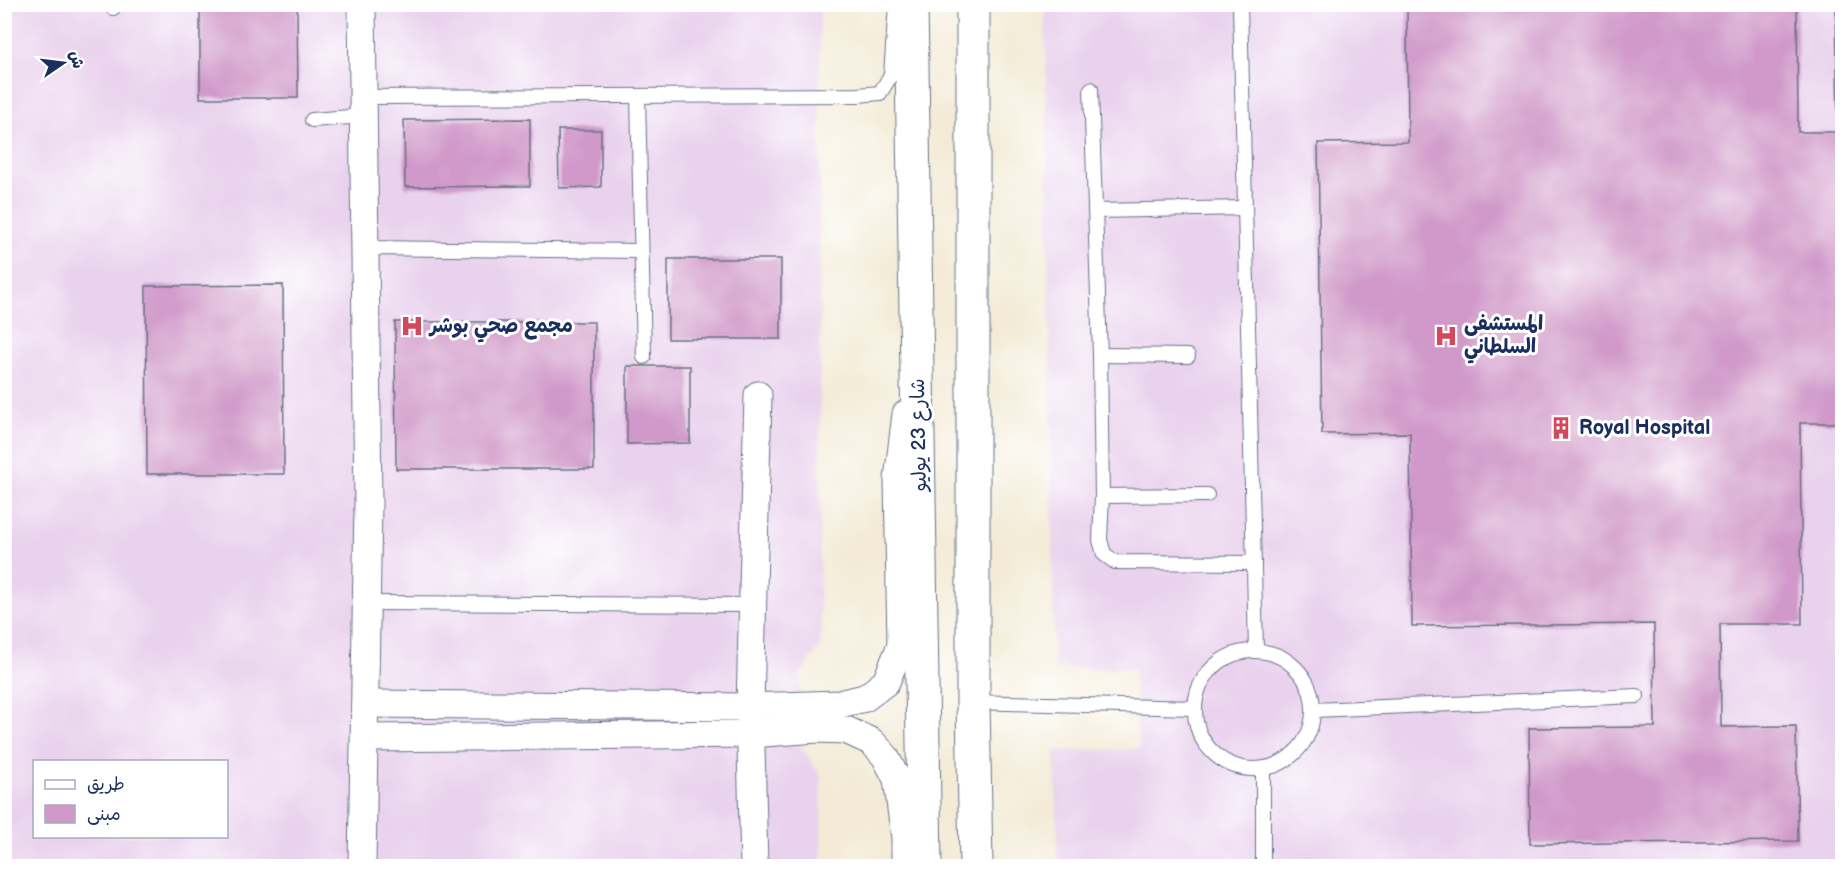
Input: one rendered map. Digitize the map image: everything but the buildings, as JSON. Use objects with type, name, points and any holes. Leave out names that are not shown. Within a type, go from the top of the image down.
[{"type":"main road","name":"شارع 23 يوليو","points":[[911,4],[925,867]]},
{"type":"main road","points":[[973,4],[973,702],[976,867]]},
{"type":"street","points":[[362,4],[368,502],[362,867]]},
{"type":"street","points":[[365,704],[750,707],[839,704],[865,698],[886,682],[901,645],[898,479],[916,314]]},
{"type":"street","points":[[754,867],[750,707],[758,395]]},
{"type":"street","points":[[365,738],[752,734],[817,729],[846,730],[872,742],[885,756],[897,779],[905,838],[905,867]]},
{"type":"lane","points":[[312,120],[362,107],[638,96],[880,93],[891,75],[896,4]]},
{"type":"lane","points":[[1240,4],[1256,650]]},
{"type":"lane","points":[[1091,88],[1097,211],[1100,355],[1102,496],[1100,540],[1104,554],[1114,562],[1254,563]]},
{"type":"lane","points":[[638,96],[644,357]]},
{"type":"lane","points":[[1097,211],[1245,208]]},
{"type":"lane","points":[[364,248],[641,251]]},
{"type":"lane","points":[[1100,355],[1188,356]]},
{"type":"lane","points":[[1102,496],[1207,495]]},
{"type":"lane","points":[[366,603],[753,606]]},
{"type":"lane","points":[[1256,650],[1274,653],[1297,668],[1311,692],[1314,710],[1311,731],[1299,749],[1283,762],[1263,769],[1242,769],[1223,761],[1207,747],[1197,729],[1194,708],[1198,690],[1207,673],[1220,660],[1237,652],[1256,650]]},
{"type":"lane","points":[[1314,710],[1636,696]]},
{"type":"lane","points":[[973,702],[1194,708]]},
{"type":"lane","points":[[1263,769],[1263,867]]},
{"type":"shaded area","name":"مجمع صحي بوشر","points":[[5,5],[820,5],[820,647],[801,672],[799,743],[821,776],[822,866],[11,866],[5,853]]},
{"type":"shaded area","name":"المستشفى السلطاني","points":[[1045,5],[1842,5],[1842,866],[1058,866],[1055,751],[1139,749],[1134,669],[1054,668]]},
{"type":"place","name":"مجمع صحي بوشر","points":[[412,326]]},
{"type":"place","name":"المستشفى السلطاني","points":[[1446,336]]},
{"type":"place","name":"Royal Hospital","points":[[1561,428]]}]
